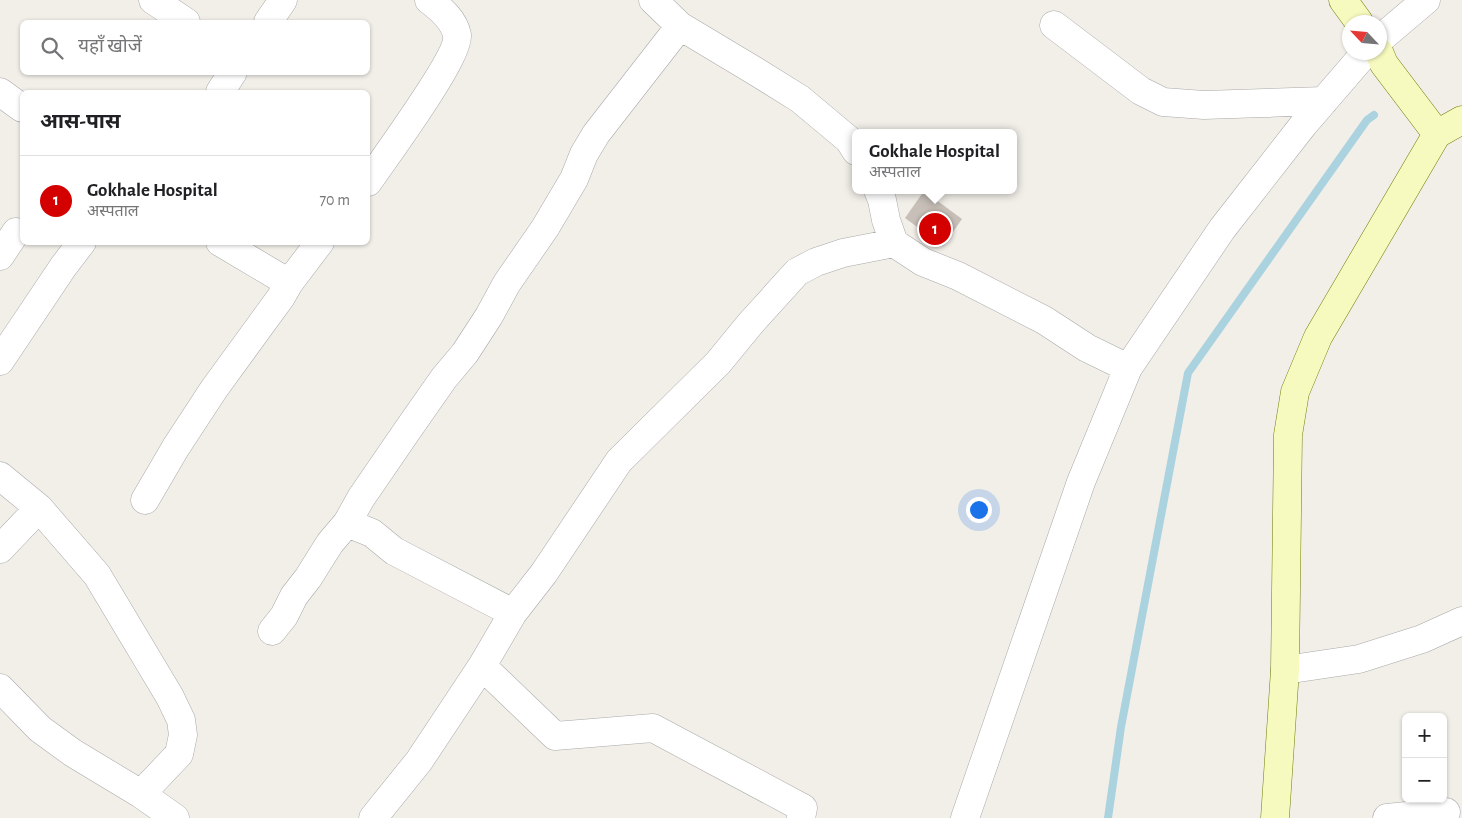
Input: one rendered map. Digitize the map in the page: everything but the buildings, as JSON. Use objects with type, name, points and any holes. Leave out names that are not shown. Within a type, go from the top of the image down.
[{"type":"street","points":[[153,0],[183,20]]},
{"type":"street","points":[[269,20],[283,0]]},
{"type":"street","points":[[370,179],[424,102],[450,56],[457,37],[452,22],[429,0]]},
{"type":"street","points":[[653,0],[680,26],[800,99],[849,140],[852,145]]},
{"type":"street","points":[[1343,0],[1354,15]]},
{"type":"street","points":[[1387,33],[1426,0]]},
{"type":"street","points":[[1054,24],[1141,91],[1163,102],[1204,105],[1324,101]]},
{"type":"street","points":[[272,631],[284,616],[294,596],[308,578],[325,550],[347,523],[361,498],[444,378],[465,353],[507,284],[550,220],[574,179],[584,154],[596,134],[680,26]]},
{"type":"street","points":[[965,818],[1081,482],[1128,368],[1222,229],[1304,124],[1359,60]]},
{"type":"street","points":[[1382,60],[1437,134]]},
{"type":"street","points":[[221,90],[231,75]]},
{"type":"street","points":[[0,92],[20,107]]},
{"type":"street","points":[[1275,818],[1285,670],[1288,435],[1295,392],[1318,337],[1437,134],[1462,120]]},
{"type":"street","points":[[879,194],[894,243],[923,262],[958,276],[1044,320],[1087,348],[1128,368]]},
{"type":"street","points":[[0,256],[16,232]]},
{"type":"street","points":[[372,818],[419,761],[482,666],[513,613],[544,573],[619,461],[718,363],[797,272],[816,262],[843,253],[894,243]]},
{"type":"street","points":[[0,361],[80,245]]},
{"type":"street","points":[[225,245],[289,283]]},
{"type":"street","points":[[145,500],[176,447],[209,398],[318,245]]},
{"type":"street","points":[[0,476],[39,508],[97,575],[170,697],[181,720],[183,735],[179,754],[142,794]]},
{"type":"street","points":[[0,549],[39,508]]},
{"type":"street","points":[[347,523],[372,533],[394,551],[513,613]]},
{"type":"street","points":[[1285,670],[1359,659],[1422,639],[1462,621]]},
{"type":"street","points":[[482,666],[555,736],[654,728],[803,808],[801,818]]},
{"type":"street","points":[[0,688],[47,734],[73,753],[142,794],[175,818]]},
{"type":"street","points":[[1387,818],[1446,812]]},
{"type":"waterway","points":[[1108,818],[1121,727],[1188,373],[1367,120],[1374,115]]},
{"type":"place","name":"Gokhale Hospital","points":[[935,229]]}]
